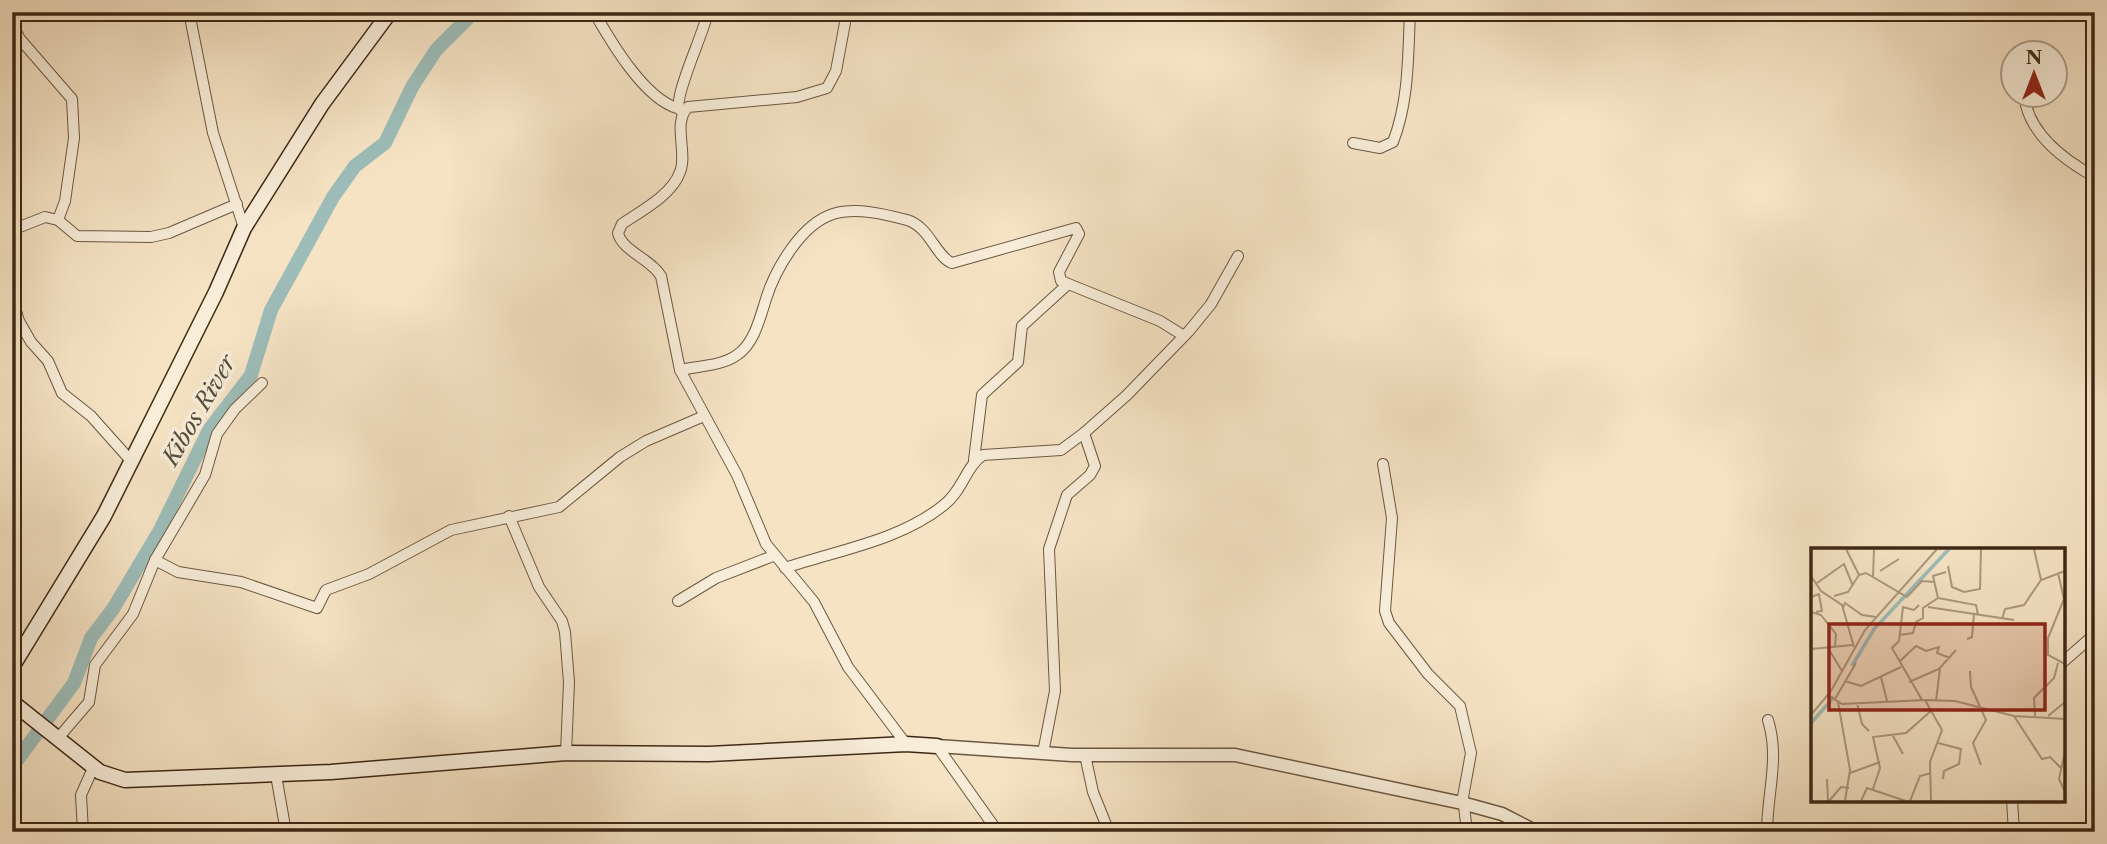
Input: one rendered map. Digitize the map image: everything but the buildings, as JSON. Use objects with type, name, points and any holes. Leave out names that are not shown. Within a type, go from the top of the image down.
[{"type":"main road","points":[[12,667],[85,551],[132,462],[221,281],[244,228],[322,104],[390,12]]},
{"type":"main road","points":[[12,702],[94,766],[125,780],[276,775],[566,753],[709,754],[906,744],[937,746]]},
{"type":"street","points":[[189,12],[213,133],[244,228]]},
{"type":"street","points":[[594,12],[641,80],[662,101],[680,110],[695,105],[757,103],[797,97],[827,88],[836,71],[847,12]]},
{"type":"street","points":[[708,12],[704,32],[676,98],[680,110],[683,160],[676,182],[622,224],[618,233],[621,242],[656,267],[662,276],[680,370],[737,475],[773,556],[814,602],[848,667],[906,744]]},
{"type":"street","points":[[1353,143],[1380,148],[1393,142],[1400,125],[1406,88],[1410,12]]},
{"type":"street","points":[[12,24],[20,39],[72,99],[75,128],[65,201],[58,220]]},
{"type":"street","points":[[2027,108],[2031,124],[2046,142],[2095,177]]},
{"type":"street","points":[[12,230],[38,218],[58,220],[77,236],[151,237],[169,233],[237,204]]},
{"type":"street","points":[[680,370],[738,355],[759,324],[779,262],[820,221],[832,214],[865,212],[910,221],[931,237],[947,262],[952,263],[1076,228],[1079,234],[1059,272],[1061,281],[1160,321],[1184,336]]},
{"type":"street","points":[[974,460],[983,455],[1061,450],[1084,433],[1127,396],[1184,336],[1211,304],[1238,256]]},
{"type":"street","points":[[785,568],[839,554],[928,516],[959,492],[974,460],[982,395],[1018,362],[1022,326],[1067,285]]},
{"type":"street","points":[[12,298],[19,321],[31,342],[48,361],[62,393],[91,416],[132,462]]},
{"type":"street","points":[[55,734],[89,702],[95,665],[133,614],[155,560],[205,475],[217,434],[236,409],[262,383]]},
{"type":"street","points":[[155,560],[178,572],[253,585],[317,608],[326,590],[369,574],[452,530],[509,516],[559,508],[620,457],[646,441],[704,416]]},
{"type":"street","points":[[1043,753],[1055,691],[1049,549],[1067,495],[1090,475],[1095,466],[1084,433]]},
{"type":"street","points":[[1383,464],[1392,518],[1385,611],[1389,623],[1428,674],[1460,706],[1471,753],[1462,803],[1467,832]]},
{"type":"street","points":[[509,516],[539,587],[562,621],[565,632],[569,682],[566,753]]},
{"type":"street","points":[[678,601],[716,579],[773,556]]},
{"type":"street","points":[[2065,660],[2095,634]]},
{"type":"street","points":[[1767,832],[1767,803],[1773,781],[1775,742],[1768,720]]},
{"type":"street","points":[[937,746],[1085,755],[1235,755],[1462,803],[1502,814],[1537,832]]},
{"type":"street","points":[[937,746],[998,832]]},
{"type":"street","points":[[1085,755],[1093,792],[1109,832]]},
{"type":"street","points":[[83,832],[81,795],[94,766]]},
{"type":"street","points":[[276,775],[286,832]]},
{"type":"street","points":[[2012,802],[2014,832]]},
{"type":"waterway","name":"Kibos River","points":[[12,767],[74,683],[91,638],[113,609],[160,530],[209,430],[251,375],[271,310],[333,197],[355,166],[385,143],[412,87],[436,50],[474,12]]}]
